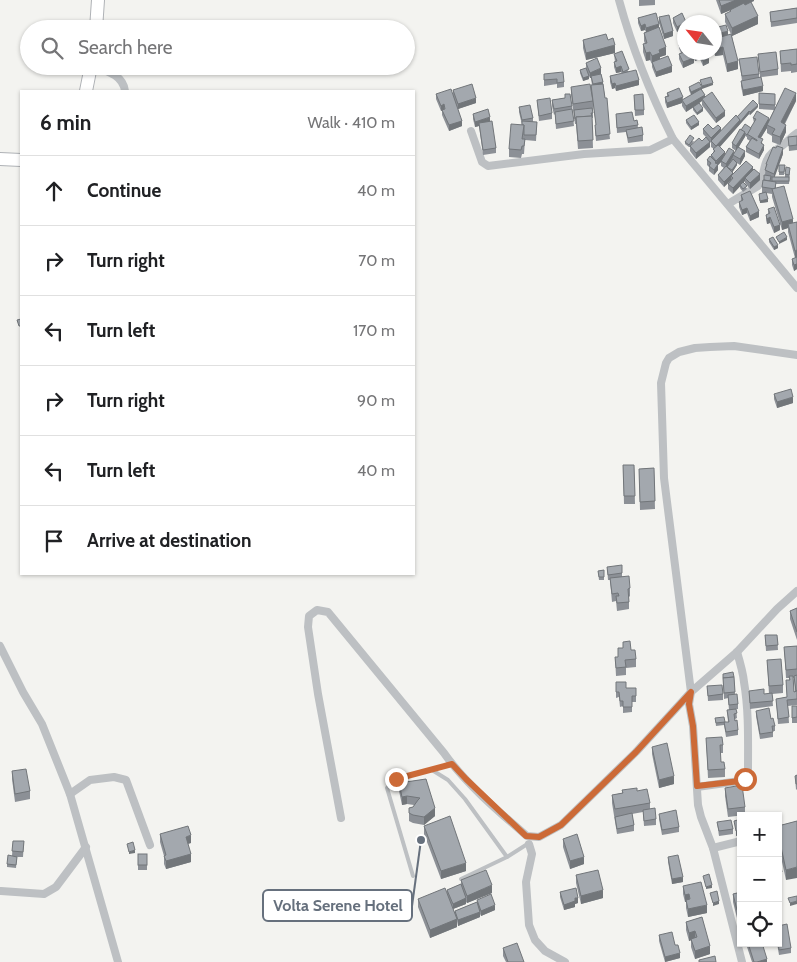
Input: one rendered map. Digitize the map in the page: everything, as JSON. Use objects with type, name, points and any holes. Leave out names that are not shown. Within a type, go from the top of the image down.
[{"type":"main road","points":[[97,20],[98,0]]},
{"type":"main road","points":[[86,90],[90,75]]},
{"type":"main road","points":[[0,159],[20,160]]},
{"type":"street","points":[[619,0],[627,30],[673,139],[797,288]]},
{"type":"street","points":[[115,75],[120,79],[125,90]]},
{"type":"street","points":[[470,131],[482,162],[488,166],[584,154],[650,150],[673,139]]},
{"type":"street","points":[[728,204],[758,186],[768,158],[776,149],[783,146],[797,133]]},
{"type":"street","points":[[742,962],[713,848],[699,812],[693,726],[689,704],[691,692],[664,478],[661,384],[666,363],[669,358],[679,352],[710,347],[734,346],[797,355]]},
{"type":"street","points":[[341,818],[318,694],[308,627],[309,616],[318,610],[328,612],[452,764],[526,836],[539,837],[561,825],[636,752],[691,692],[737,652],[777,609],[797,591]]},
{"type":"street","points":[[0,646],[23,692],[42,724],[70,794],[118,962]]},
{"type":"street","points":[[697,786],[740,781],[745,779],[747,775],[748,730],[743,674],[737,652]]},
{"type":"street","points":[[70,794],[90,780],[114,777],[126,780],[150,845]]},
{"type":"street","points":[[713,848],[737,843]]},
{"type":"street","points":[[529,844],[532,854],[526,882],[529,925],[535,940],[545,951],[565,962]]},
{"type":"street","points":[[1,891],[44,894],[56,887],[86,848]]},
{"type":"lane","points":[[413,876],[387,788],[396,779],[452,764]]},
{"type":"lane","points":[[432,770],[448,780],[465,799],[507,857]]},
{"type":"lane","points":[[461,879],[529,844],[533,836]]},
{"type":"building","points":[[719,0],[736,0],[721,6]]},
{"type":"building","points":[[751,2],[758,16],[732,28],[725,14],[744,3],[745,5]]},
{"type":"building","points":[[797,8],[797,18],[771,22],[770,12]]},
{"type":"building","points":[[656,13],[659,24],[646,28],[645,24],[641,26],[638,18]]},
{"type":"building","points":[[669,15],[673,31],[664,34],[659,17]]},
{"type":"building","points":[[677,16],[677,27],[673,18]]},
{"type":"building","points":[[726,25],[728,31],[722,33],[722,26]]},
{"type":"building","points":[[659,27],[666,47],[659,50],[660,53],[652,56],[650,52],[646,53],[643,44],[647,43],[644,33]]},
{"type":"building","points":[[606,34],[608,40],[613,38],[615,45],[586,53],[583,40]]},
{"type":"building","points":[[731,34],[738,61],[727,64],[722,47],[722,37]]},
{"type":"building","points":[[797,49],[797,64],[781,64],[780,51]]},
{"type":"building","points":[[622,51],[629,69],[623,72],[621,66],[616,68],[614,62],[617,61],[614,54]]},
{"type":"building","points":[[776,52],[778,69],[760,72],[758,54]]},
{"type":"building","points":[[668,56],[672,66],[656,72],[652,62]]},
{"type":"building","points":[[757,57],[759,74],[742,76],[739,59]]},
{"type":"building","points":[[597,58],[601,68],[590,73],[586,63]]},
{"type":"building","points":[[586,68],[589,76],[583,78],[580,70]]},
{"type":"building","points":[[636,70],[639,80],[616,86],[615,83],[612,84],[610,76]]},
{"type":"building","points":[[563,72],[564,82],[557,83],[557,79],[544,80],[544,74]]},
{"type":"building","points":[[601,74],[603,82],[593,84],[591,76]]},
{"type":"building","points":[[711,77],[713,83],[702,86],[700,80]]},
{"type":"building","points":[[761,77],[763,86],[743,90],[741,81]]},
{"type":"building","points":[[699,82],[702,87],[691,92],[689,87]]},
{"type":"building","points":[[472,84],[476,98],[458,104],[453,90]]},
{"type":"building","points":[[590,84],[593,101],[573,104],[571,87]]},
{"type":"building","points":[[603,84],[605,98],[607,98],[610,134],[596,136],[591,85]]},
{"type":"building","points":[[679,88],[683,97],[667,103],[665,97],[669,96],[667,93]]},
{"type":"building","points":[[785,88],[796,93],[781,122],[786,125],[780,137],[772,134],[775,129],[767,125]]},
{"type":"building","points":[[451,89],[462,121],[449,125],[442,110],[445,109],[444,104],[441,106],[436,94]]},
{"type":"building","points":[[701,89],[705,95],[686,106],[682,100]]},
{"type":"building","points":[[712,92],[725,111],[716,118],[702,99]]},
{"type":"building","points":[[759,93],[775,94],[775,105],[759,104]]},
{"type":"building","points":[[565,94],[570,94],[572,106],[554,109],[552,100],[565,98]]},
{"type":"building","points":[[643,94],[644,110],[635,110],[634,95]]},
{"type":"building","points":[[550,98],[552,113],[539,116],[537,100]]},
{"type":"building","points":[[753,100],[758,105],[749,111],[740,122],[737,117]]},
{"type":"building","points":[[699,103],[703,108],[697,113],[693,107]]},
{"type":"building","points":[[530,105],[533,118],[522,120],[519,107]]},
{"type":"building","points":[[592,108],[592,116],[576,117],[575,119],[574,110]]},
{"type":"building","points":[[488,109],[490,117],[475,122],[473,114]]},
{"type":"building","points":[[572,109],[574,121],[556,124],[555,112]]},
{"type":"building","points":[[757,111],[769,118],[758,137],[763,139],[761,143],[764,145],[759,154],[746,147],[752,138],[757,141],[747,134],[756,119],[753,118]]},
{"type":"building","points":[[632,112],[634,121],[637,120],[638,125],[617,128],[616,114]]},
{"type":"building","points":[[694,115],[699,122],[691,127],[686,120]]},
{"type":"building","points":[[736,115],[740,120],[716,146],[711,141]]},
{"type":"building","points":[[592,116],[593,140],[578,141],[576,117]]},
{"type":"building","points":[[492,121],[496,148],[483,150],[479,123]]},
{"type":"building","points":[[522,121],[537,122],[536,135],[524,135]]},
{"type":"building","points":[[511,124],[524,125],[522,139],[525,139],[521,150],[509,149]]},
{"type":"building","points":[[708,124],[713,129],[718,125],[721,128],[711,138],[703,129]]},
{"type":"building","points":[[745,124],[751,128],[747,135],[741,130]]},
{"type":"building","points":[[642,127],[643,135],[628,138],[626,130]]},
{"type":"building","points":[[740,129],[745,132],[736,146],[732,143]]},
{"type":"building","points":[[690,135],[694,138],[689,145],[685,142]]},
{"type":"building","points":[[797,136],[797,145],[789,146],[788,137]]},
{"type":"building","points":[[706,137],[710,142],[696,153],[690,146],[699,138],[702,141]]},
{"type":"building","points":[[718,145],[725,152],[716,161],[711,155],[715,151],[713,149]]},
{"type":"building","points":[[777,146],[783,148],[774,174],[765,170],[773,147],[776,148]]},
{"type":"building","points":[[738,147],[745,151],[740,159],[733,155]]},
{"type":"building","points":[[729,148],[734,151],[726,164],[721,161]]},
{"type":"building","points":[[710,156],[718,164],[714,170],[709,166],[711,163],[707,160]]},
{"type":"building","points":[[733,159],[737,163],[732,170],[727,167]]},
{"type":"building","points":[[746,161],[753,167],[733,188],[728,184],[733,178],[731,176]]},
{"type":"building","points":[[779,165],[785,165],[784,172],[779,172]]},
{"type":"building","points":[[726,166],[733,173],[724,182],[718,175]]},
{"type":"building","points":[[786,167],[790,168],[789,175],[785,174]]},
{"type":"building","points":[[754,169],[760,174],[750,183],[745,178]]},
{"type":"building","points":[[764,175],[771,176],[770,181],[764,180]]},
{"type":"building","points":[[772,177],[789,177],[789,181],[772,181]]},
{"type":"building","points":[[763,180],[776,182],[775,189],[762,187]]},
{"type":"building","points":[[743,182],[747,186],[743,189],[740,185]]},
{"type":"building","points":[[784,186],[793,219],[782,222],[772,189]]},
{"type":"building","points":[[750,191],[759,211],[750,216],[747,208],[742,210],[739,202],[743,200],[741,195]]},
{"type":"building","points":[[766,192],[768,199],[760,201],[759,194]]},
{"type":"building","points":[[774,207],[780,225],[774,227],[770,217],[767,219],[766,215],[770,213],[768,209]]},
{"type":"building","points":[[797,222],[797,250],[795,251],[788,224]]},
{"type":"building","points":[[784,232],[787,237],[779,242],[776,237]]},
{"type":"building","points":[[773,237],[778,245],[774,247],[769,239]]},
{"type":"building","points":[[797,257],[797,264],[794,265],[792,259]]},
{"type":"building","points":[[791,389],[793,397],[777,402],[774,394]]},
{"type":"building","points":[[623,465],[634,465],[635,496],[624,496]]},
{"type":"building","points":[[654,468],[655,501],[640,502],[639,469]]},
{"type":"building","points":[[622,565],[622,573],[608,575],[607,567]]},
{"type":"building","points":[[604,570],[604,577],[599,577],[598,571]]},
{"type":"building","points":[[629,576],[629,602],[617,603],[616,596],[619,596],[618,593],[612,594],[610,578]]},
{"type":"building","points":[[797,608],[797,632],[790,611]]},
{"type":"building","points":[[765,635],[777,635],[778,645],[766,646]]},
{"type":"building","points":[[630,641],[631,650],[635,650],[636,659],[625,660],[626,667],[616,668],[615,657],[618,657],[618,648],[623,648],[623,642]]},
{"type":"building","points":[[797,646],[797,669],[786,670],[784,647]]},
{"type":"building","points":[[781,659],[783,685],[769,686],[767,660]]},
{"type":"building","points":[[733,672],[734,677],[723,678],[723,674]]},
{"type":"building","points":[[797,675],[797,690],[796,691],[794,676]]},
{"type":"building","points":[[789,676],[793,676],[794,692],[797,691],[797,699],[787,700],[789,717],[778,719],[776,699],[787,697],[786,680],[790,680]]},
{"type":"building","points":[[734,677],[735,692],[724,693],[723,678]]},
{"type":"building","points":[[616,682],[626,682],[626,688],[636,688],[636,696],[632,696],[632,707],[623,707],[623,701],[620,701],[619,692],[616,692]]},
{"type":"building","points":[[722,685],[723,694],[708,696],[707,686]]},
{"type":"building","points":[[764,689],[764,694],[772,693],[773,701],[750,703],[749,691]]},
{"type":"building","points":[[737,694],[738,704],[729,705],[728,695]]},
{"type":"building","points":[[792,706],[797,706],[797,717],[792,718]]},
{"type":"building","points":[[769,708],[771,719],[773,718],[775,726],[772,726],[773,732],[760,734],[756,711]]},
{"type":"building","points":[[736,709],[737,713],[734,714],[738,730],[726,732],[724,722],[729,722],[727,710]]},
{"type":"building","points":[[724,717],[725,722],[716,723],[715,718]]},
{"type":"building","points":[[722,737],[723,745],[720,745],[721,762],[724,762],[725,769],[708,770],[706,738]]},
{"type":"building","points":[[667,743],[674,776],[659,780],[652,747]]},
{"type":"building","points":[[26,769],[30,791],[15,794],[12,771]]},
{"type":"building","points":[[426,779],[435,808],[424,817],[413,815],[409,813],[409,808],[413,807],[420,798],[402,797],[399,783]]},
{"type":"building","points":[[742,785],[745,807],[728,809],[725,788]]},
{"type":"building","points":[[637,788],[637,791],[647,789],[650,803],[615,809],[612,795],[623,793],[622,790]]},
{"type":"building","points":[[655,808],[656,819],[644,821],[643,810]]},
{"type":"building","points":[[676,810],[679,827],[662,830],[659,814]]},
{"type":"building","points":[[632,813],[634,825],[617,829],[615,817]]},
{"type":"building","points":[[450,816],[466,863],[441,871],[424,826]]},
{"type":"building","points":[[731,820],[733,829],[719,831],[717,822]]},
{"type":"building","points":[[737,820],[737,831],[736,831],[734,821]]},
{"type":"building","points":[[797,821],[797,867],[786,870],[782,852],[782,825]]},
{"type":"building","points":[[188,826],[191,835],[186,837],[191,854],[166,861],[160,834]]},
{"type":"building","points":[[577,834],[584,857],[570,861],[563,839]]},
{"type":"building","points":[[13,841],[24,841],[23,852],[12,851]]},
{"type":"building","points":[[133,842],[135,850],[129,852],[127,844]]},
{"type":"building","points":[[138,854],[147,854],[147,865],[138,865]]},
{"type":"building","points":[[8,855],[17,857],[16,865],[7,864]]},
{"type":"building","points":[[678,855],[683,877],[672,879],[668,857]]},
{"type":"building","points":[[486,870],[492,885],[467,896],[461,880]]},
{"type":"building","points":[[598,870],[603,890],[581,896],[576,875]]},
{"type":"building","points":[[709,874],[712,885],[706,887],[703,876]]},
{"type":"building","points":[[701,882],[707,905],[688,909],[686,900],[690,899],[689,894],[685,895],[683,886]]},
{"type":"building","points":[[461,884],[466,898],[453,904],[447,890]]},
{"type":"building","points":[[445,888],[457,919],[430,930],[418,899]]},
{"type":"building","points":[[576,888],[578,898],[564,905],[560,892]]},
{"type":"building","points":[[717,891],[719,901],[713,903],[710,893]]},
{"type":"building","points":[[737,893],[737,910],[733,894]]},
{"type":"building","points":[[491,894],[495,905],[481,911],[477,900]]},
{"type":"building","points":[[797,896],[797,901],[790,903],[788,898]]},
{"type":"building","points":[[477,902],[480,912],[458,920],[455,911]]},
{"type":"building","points":[[702,917],[710,946],[695,951],[691,939],[697,937],[695,931],[689,933],[686,922]]},
{"type":"building","points":[[787,924],[791,948],[779,950],[779,947],[782,947],[782,925]]},
{"type":"building","points":[[672,932],[675,945],[678,945],[680,953],[665,957],[659,935]]},
{"type":"building","points":[[517,943],[524,962],[508,962],[503,948]]},
{"type":"building","points":[[749,947],[763,947],[767,959],[754,962]]},
{"type":"building","points":[[715,956],[716,962],[699,962],[699,960]]},
{"type":"place","name":"Volta Serene Hotel","points":[[421,840]]},
{"type":"route","points":[[396,779],[452,764],[526,836],[539,837],[561,825],[636,752],[691,692],[689,704],[693,726],[697,786],[745,779]]}]
